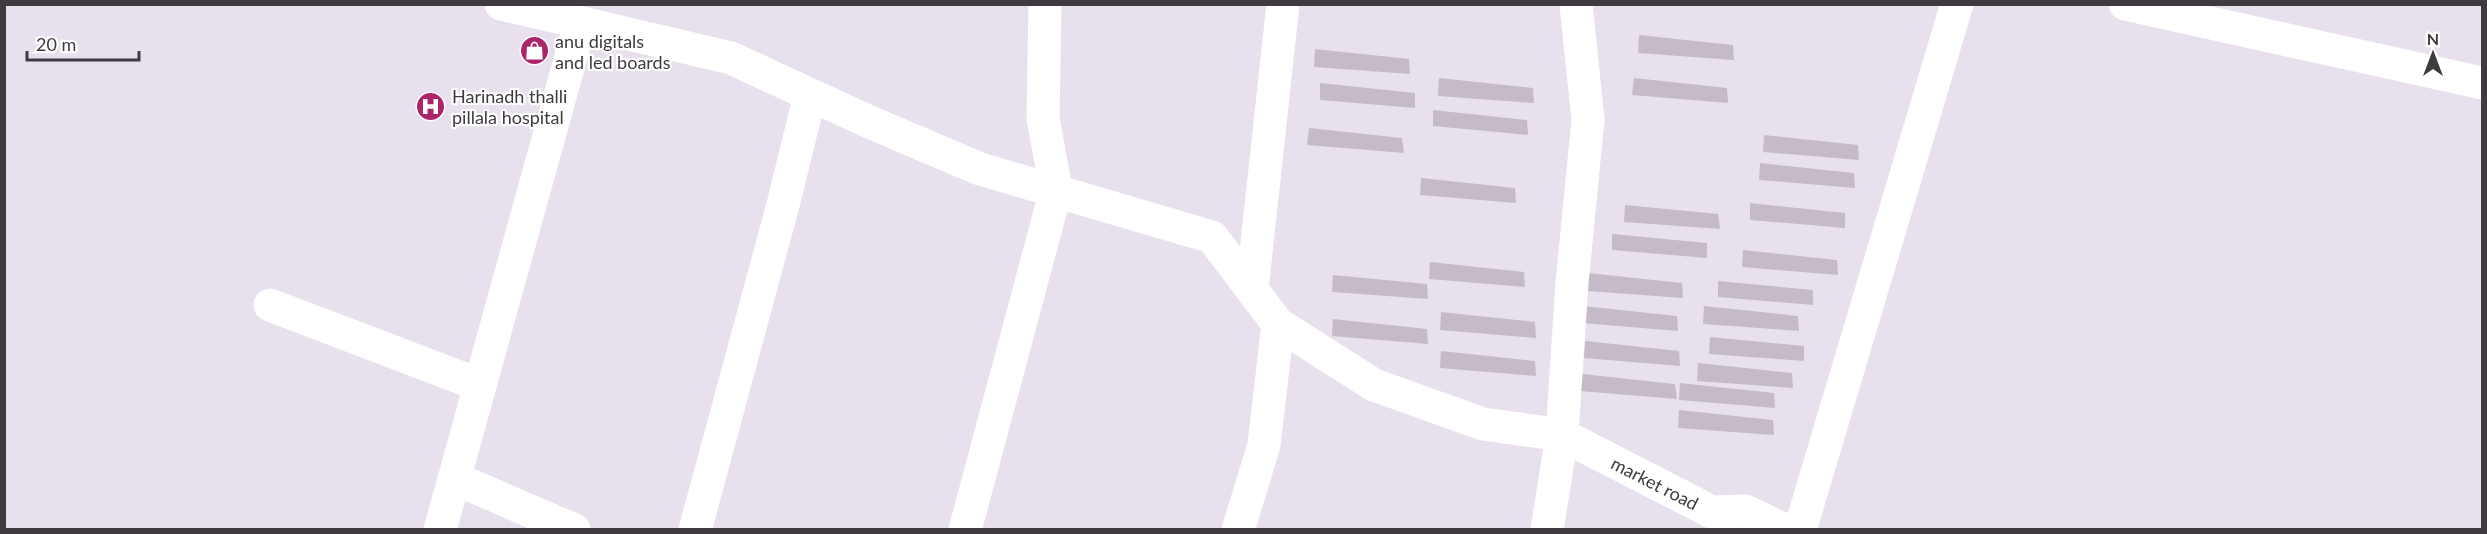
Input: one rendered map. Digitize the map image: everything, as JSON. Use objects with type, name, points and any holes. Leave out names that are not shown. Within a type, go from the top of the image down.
[{"type":"street","points":[[501,4],[731,58],[980,169],[1212,237],[1278,324],[1264,445],[1238,530]]},
{"type":"street","points":[[965,530],[1056,190],[1043,118],[1045,4]]},
{"type":"street","points":[[1252,289],[1283,4]]},
{"type":"street","points":[[1547,530],[1562,435],[1572,283],[1588,120],[1576,4]]},
{"type":"street","points":[[1800,530],[1957,4]]},
{"type":"street","points":[[2126,4],[2482,83]]},
{"type":"street","points":[[440,530],[580,24]]},
{"type":"street","points":[[695,530],[783,205],[810,94]]},
{"type":"street","points":[[270,305],[480,385]]},
{"type":"street","name":"market road","points":[[1278,324],[1374,385],[1483,424],[1562,435],[1712,512],[1745,511],[1785,530]]},
{"type":"street","points":[[454,478],[574,530]]},
{"type":"building","points":[[1639,35],[1733,45],[1734,60],[1638,53]]},
{"type":"building","points":[[1315,49],[1409,59],[1410,74],[1314,67]]},
{"type":"building","points":[[1439,78],[1533,88],[1534,103],[1438,96]]},
{"type":"building","points":[[1634,78],[1727,88],[1728,103],[1632,95]]},
{"type":"building","points":[[1320,83],[1415,93],[1415,108],[1320,100]]},
{"type":"building","points":[[1433,110],[1527,120],[1528,135],[1433,126]]},
{"type":"building","points":[[1309,128],[1402,138],[1404,153],[1307,145]]},
{"type":"building","points":[[1764,135],[1858,145],[1859,160],[1763,152]]},
{"type":"building","points":[[1760,163],[1854,173],[1855,188],[1759,180]]},
{"type":"building","points":[[1421,178],[1515,188],[1516,203],[1420,195]]},
{"type":"building","points":[[1750,203],[1845,213],[1845,228],[1750,220]]},
{"type":"building","points":[[1625,205],[1718,214],[1720,229],[1624,222]]},
{"type":"building","points":[[1612,234],[1707,243],[1707,258],[1612,250]]},
{"type":"building","points":[[1743,250],[1837,260],[1838,275],[1742,267]]},
{"type":"building","points":[[1430,262],[1524,272],[1525,287],[1429,279]]},
{"type":"building","points":[[1588,273],[1682,283],[1683,298],[1587,291]]},
{"type":"building","points":[[1333,275],[1427,284],[1428,299],[1332,292]]},
{"type":"building","points":[[1718,281],[1813,290],[1813,305],[1718,297]]},
{"type":"building","points":[[1583,306],[1677,316],[1678,331],[1582,323]]},
{"type":"building","points":[[1704,306],[1798,316],[1799,331],[1703,324]]},
{"type":"building","points":[[1441,312],[1535,322],[1536,338],[1440,330]]},
{"type":"building","points":[[1333,319],[1427,329],[1428,344],[1332,336]]},
{"type":"building","points":[[1710,337],[1804,346],[1804,361],[1709,354]]},
{"type":"building","points":[[1585,341],[1679,351],[1680,366],[1584,358]]},
{"type":"building","points":[[1441,351],[1535,361],[1536,376],[1440,368]]},
{"type":"building","points":[[1698,363],[1792,373],[1793,388],[1697,381]]},
{"type":"building","points":[[1582,374],[1675,384],[1677,399],[1580,391]]},
{"type":"building","points":[[1680,383],[1774,393],[1775,408],[1679,400]]},
{"type":"building","points":[[1679,410],[1773,420],[1774,435],[1678,428]]},
{"type":"place","name":"anu digitals and led boards","points":[[534,51]]},
{"type":"place","name":"Harinadh thalli pillala hospital","points":[[431,106]]}]
